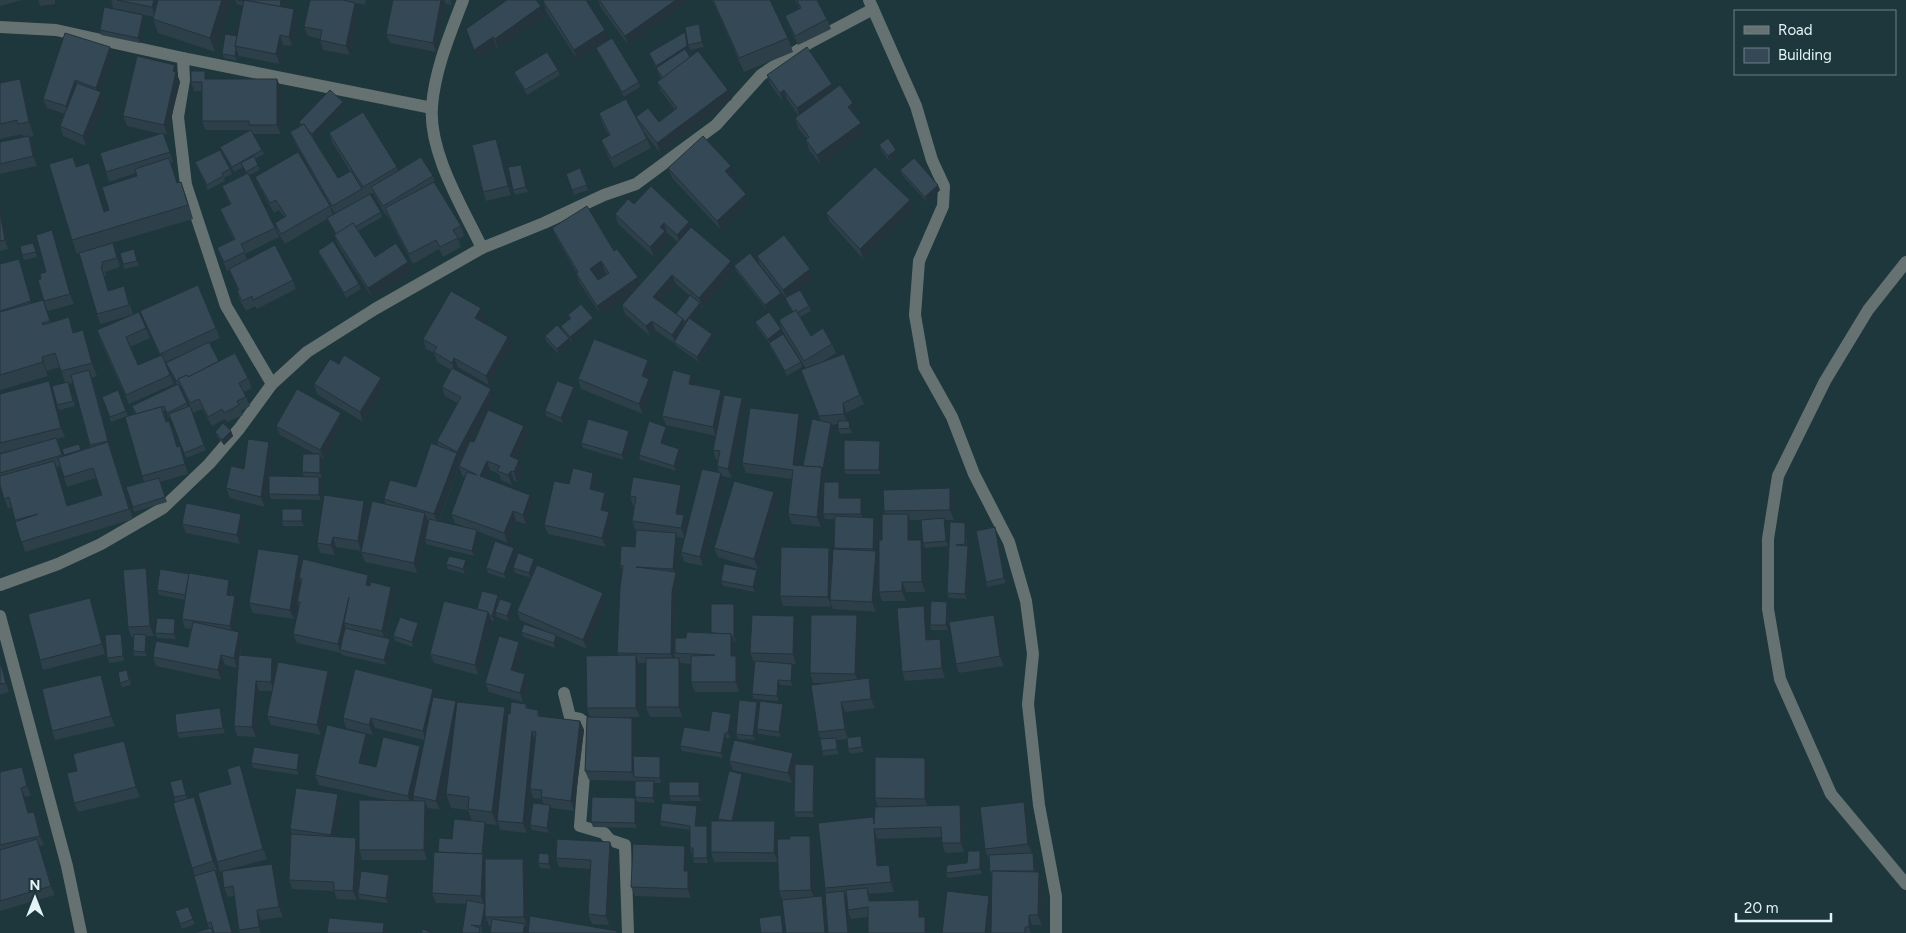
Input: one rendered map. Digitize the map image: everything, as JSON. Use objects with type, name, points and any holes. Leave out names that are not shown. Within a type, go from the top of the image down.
[{"type":"street","points":[[462,0],[436,79],[432,108],[435,141],[447,173],[482,248]]},
{"type":"street","points":[[0,585],[58,564],[101,544],[137,521],[163,508],[209,464],[239,429],[272,384],[308,352],[342,329],[482,248],[544,223],[604,195],[636,184],[716,124],[761,75],[871,4],[916,106],[932,160],[944,186],[943,206],[919,262],[915,315],[924,367],[952,417],[974,474],[1009,542],[1026,601],[1033,654],[1028,704],[1039,806],[1056,896],[1056,933]]},
{"type":"street","points":[[0,27],[56,30],[183,58],[432,108]]},
{"type":"street","points":[[183,58],[184,80],[178,117],[186,185],[226,306],[272,384]]},
{"type":"street","points":[[1906,262],[1868,310],[1825,381],[1778,476],[1768,540],[1768,609],[1780,679],[1832,794],[1906,884]]},
{"type":"street","points":[[0,616],[67,866],[81,933]]},
{"type":"street","points":[[564,693],[570,717],[588,725],[580,826],[604,833],[610,840],[625,845],[628,933]]},
{"type":"building","points":[[117,0],[154,0],[152,7]]},
{"type":"building","points":[[158,0],[222,0],[210,38],[153,19]]},
{"type":"building","points":[[244,0],[281,0],[280,7]]},
{"type":"building","points":[[244,0],[294,9],[289,37],[280,35],[276,54],[235,46]]},
{"type":"building","points":[[310,0],[343,0],[355,3],[346,46],[320,40],[322,30],[304,27]]},
{"type":"building","points":[[393,0],[441,0],[433,43],[386,34]]},
{"type":"building","points":[[507,0],[536,0],[541,6],[495,39],[493,37],[474,50],[466,29]]},
{"type":"building","points":[[586,0],[605,30],[574,50],[543,1]]},
{"type":"building","points":[[599,0],[676,0],[625,36]]},
{"type":"building","points":[[713,0],[770,0],[788,38],[739,58]]},
{"type":"building","points":[[797,0],[817,0],[827,19],[795,36],[785,16],[801,8]]},
{"type":"building","points":[[104,7],[143,15],[138,38],[100,30]]},
{"type":"building","points":[[699,24],[702,42],[688,45],[685,27]]},
{"type":"building","points":[[685,32],[687,46],[656,66],[649,53]]},
{"type":"building","points":[[65,33],[110,47],[96,88],[75,80],[66,106],[43,99]]},
{"type":"building","points":[[225,34],[237,36],[235,56],[222,54]]},
{"type":"building","points":[[612,38],[639,82],[622,92],[596,48]]},
{"type":"building","points":[[807,47],[832,84],[797,108],[784,90],[780,93],[767,75]]},
{"type":"building","points":[[685,49],[690,57],[663,78],[656,68]]},
{"type":"building","points":[[698,51],[728,90],[657,143],[636,117],[648,108],[659,122],[677,108],[657,82]]},
{"type":"building","points":[[547,52],[558,70],[525,90],[514,72]]},
{"type":"building","points":[[137,56],[175,65],[173,71],[176,72],[164,125],[123,116]]},
{"type":"building","points":[[191,71],[205,71],[205,79],[277,79],[277,125],[249,125],[249,121],[202,121],[202,82],[191,82]]},
{"type":"building","points":[[20,79],[29,122],[18,124],[17,120],[0,124],[0,83]]},
{"type":"building","points":[[77,83],[101,92],[83,136],[60,126]]},
{"type":"building","points":[[840,85],[853,103],[848,107],[861,123],[817,155],[806,140],[809,137],[795,118]]},
{"type":"building","points":[[330,90],[343,102],[312,134],[304,124],[302,125],[299,122]]},
{"type":"building","points":[[626,99],[647,139],[611,158],[601,140],[610,135],[599,113]]},
{"type":"building","points":[[363,112],[397,167],[363,187],[329,133]]},
{"type":"building","points":[[304,124],[338,178],[351,171],[362,189],[332,206],[290,132]]},
{"type":"building","points":[[251,130],[262,150],[232,167],[220,147]]},
{"type":"building","points":[[163,133],[170,152],[106,172],[100,153]]},
{"type":"building","points":[[29,136],[33,156],[0,164],[0,142]]},
{"type":"building","points":[[703,136],[731,166],[725,171],[746,194],[717,221],[668,168]]},
{"type":"building","points":[[888,138],[896,150],[888,156],[879,145]]},
{"type":"building","points":[[496,139],[508,186],[483,192],[472,145]]},
{"type":"building","points":[[220,150],[230,169],[222,173],[223,176],[207,185],[195,162]]},
{"type":"building","points":[[298,152],[330,206],[281,234],[275,223],[286,216],[276,200],[270,203],[255,177]]},
{"type":"building","points":[[254,156],[258,165],[246,172],[241,163]]},
{"type":"building","points":[[73,157],[76,167],[89,163],[104,212],[109,210],[102,187],[137,176],[135,169],[169,158],[177,183],[181,182],[188,205],[72,240],[49,164]]},
{"type":"building","points":[[421,157],[433,176],[383,206],[371,187]]},
{"type":"building","points":[[914,158],[938,185],[925,197],[900,170]]},
{"type":"building","points":[[521,165],[526,187],[513,190],[508,167]]},
{"type":"building","points":[[875,167],[910,200],[860,249],[826,213]]},
{"type":"building","points":[[580,168],[587,185],[572,190],[566,174]]},
{"type":"building","points":[[248,173],[275,228],[241,244],[245,252],[224,262],[217,248],[235,239],[220,209],[231,204],[222,186]]},
{"type":"building","points":[[434,182],[461,226],[453,230],[458,238],[440,247],[436,240],[409,254],[385,208]]},
{"type":"building","points":[[651,186],[689,222],[677,235],[664,223],[660,227],[665,231],[650,247],[615,214],[628,199],[634,204]]},
{"type":"building","points":[[370,194],[381,212],[355,227],[353,223],[336,234],[327,218]]},
{"type":"building","points":[[587,206],[614,251],[617,249],[638,277],[597,306],[576,273],[578,272],[552,228]],"holes":[[[601,261],[609,273],[598,280],[590,269]]]},
{"type":"building","points":[[0,211],[5,240],[0,241]]},
{"type":"building","points":[[353,223],[375,257],[396,243],[408,262],[368,288],[334,235]]},
{"type":"building","points":[[691,227],[731,261],[699,298],[672,275],[653,297],[683,319],[672,335],[652,321],[646,326],[622,305]]},
{"type":"building","points":[[52,230],[70,294],[44,301],[38,280],[41,279],[40,274],[46,272],[36,235]]},
{"type":"building","points":[[784,235],[810,269],[783,290],[757,256]]},
{"type":"building","points":[[333,241],[359,284],[344,293],[318,251]]},
{"type":"building","points":[[33,243],[36,252],[22,255],[20,246]]},
{"type":"building","points":[[113,243],[117,258],[102,262],[103,265],[101,266],[108,291],[124,286],[129,305],[97,314],[79,253]]},
{"type":"building","points":[[275,245],[293,280],[253,300],[252,296],[242,301],[229,269]]},
{"type":"building","points":[[134,249],[137,261],[123,264],[120,253]]},
{"type":"building","points":[[750,253],[781,293],[765,305],[734,266]]},
{"type":"building","points":[[19,259],[31,301],[0,311],[0,264]]},
{"type":"building","points":[[198,285],[216,328],[160,354],[140,311]]},
{"type":"building","points":[[800,290],[809,306],[797,313],[796,310],[793,312],[785,298]]},
{"type":"building","points":[[451,291],[481,308],[475,318],[508,337],[486,376],[454,358],[452,363],[434,352],[437,347],[423,339]]},
{"type":"building","points":[[690,295],[700,303],[685,322],[676,314]]},
{"type":"building","points":[[43,300],[50,321],[42,323],[43,325],[69,317],[73,333],[83,330],[92,363],[61,371],[55,353],[42,357],[43,362],[0,375],[0,312]]},
{"type":"building","points":[[581,304],[593,318],[570,337],[561,326],[571,318],[568,315]]},
{"type":"building","points":[[796,310],[811,336],[823,328],[832,344],[804,361],[779,320]]},
{"type":"building","points":[[139,312],[146,328],[126,337],[138,365],[162,355],[170,375],[126,395],[97,330]]},
{"type":"building","points":[[769,312],[781,329],[768,339],[755,322]]},
{"type":"building","points":[[689,318],[712,334],[697,357],[674,342]]},
{"type":"building","points":[[557,325],[569,338],[557,349],[545,336]]},
{"type":"building","points":[[783,334],[801,362],[785,371],[769,343]]},
{"type":"building","points":[[594,339],[648,360],[642,376],[649,379],[639,404],[578,379]]},
{"type":"building","points":[[209,342],[219,361],[188,377],[187,375],[178,379],[179,381],[177,382],[166,363]]},
{"type":"building","points":[[235,353],[248,378],[239,383],[246,397],[237,401],[239,405],[224,413],[222,409],[208,417],[199,399],[190,403],[178,379],[187,375],[188,377]]},
{"type":"building","points":[[844,354],[860,395],[843,403],[844,414],[819,416],[801,370]]},
{"type":"building","points":[[344,355],[381,378],[360,412],[314,384],[330,359],[339,364]]},
{"type":"building","points":[[452,368],[491,389],[457,452],[437,441],[461,397],[442,387]]},
{"type":"building","points":[[89,370],[108,441],[90,445],[71,375]]},
{"type":"building","points":[[673,370],[691,375],[689,384],[721,390],[713,427],[662,416]]},
{"type":"building","points":[[49,381],[61,428],[0,443],[0,394]]},
{"type":"building","points":[[557,381],[574,387],[561,418],[545,411]]},
{"type":"building","points":[[68,382],[73,401],[57,405],[52,386]]},
{"type":"building","points":[[178,384],[187,403],[167,413],[164,406],[136,414],[132,406]]},
{"type":"building","points":[[297,389],[341,413],[320,450],[276,426]]},
{"type":"building","points":[[118,390],[126,411],[110,417],[102,397]]},
{"type":"building","points":[[724,395],[742,398],[728,469],[717,466],[720,451],[713,450]]},
{"type":"building","points":[[190,406],[204,445],[184,453],[169,414]]},
{"type":"building","points":[[161,407],[166,422],[169,421],[177,447],[180,446],[185,464],[142,476],[125,417]]},
{"type":"building","points":[[750,408],[799,414],[793,465],[822,467],[817,517],[788,514],[793,470],[742,463]]},
{"type":"building","points":[[488,410],[524,426],[510,456],[519,460],[514,472],[511,471],[508,475],[497,471],[500,466],[487,461],[480,476],[530,495],[523,515],[513,511],[504,533],[451,514],[467,472],[477,475],[459,466],[470,441],[474,442]]},
{"type":"building","points":[[588,419],[629,431],[622,455],[581,443]]},
{"type":"building","points":[[812,419],[831,423],[823,469],[822,467],[803,466]]},
{"type":"building","points":[[649,421],[666,427],[661,443],[679,449],[674,466],[639,455]]},
{"type":"building","points":[[838,421],[849,421],[850,428],[838,429]]},
{"type":"building","points":[[223,423],[231,431],[222,440],[215,432]]},
{"type":"building","points":[[56,438],[62,455],[0,473],[0,454]]},
{"type":"building","points":[[248,439],[269,442],[261,497],[226,488],[231,466],[244,469]]},
{"type":"building","points":[[844,440],[880,441],[879,470],[844,470]]},
{"type":"building","points":[[108,442],[129,509],[21,542],[15,522],[38,514],[15,520],[9,497],[4,499],[0,485],[0,476],[54,461],[67,506],[102,495],[93,468],[64,477],[58,458]]},
{"type":"building","points":[[431,443],[457,453],[434,514],[384,499],[390,480],[416,487]]},
{"type":"building","points":[[79,444],[81,450],[64,455],[62,449]]},
{"type":"building","points":[[303,454],[320,454],[320,473],[302,472]]},
{"type":"building","points":[[573,468],[593,473],[590,489],[605,493],[601,510],[609,512],[602,538],[544,525],[554,481],[569,484]]},
{"type":"building","points":[[702,469],[721,473],[700,557],[681,552]]},
{"type":"building","points":[[269,476],[319,477],[319,495],[269,494]]},
{"type":"building","points":[[633,477],[681,485],[676,514],[684,515],[681,528],[632,521],[636,497],[630,496]]},
{"type":"building","points":[[159,478],[165,497],[133,507],[126,487]]},
{"type":"building","points":[[734,481],[774,492],[754,559],[714,548]]},
{"type":"building","points":[[824,482],[839,482],[839,498],[861,498],[861,514],[823,514]]},
{"type":"building","points":[[950,488],[950,510],[884,511],[883,490]]},
{"type":"building","points":[[324,495],[364,501],[358,541],[333,537],[331,545],[317,543]]},
{"type":"building","points":[[372,501],[425,513],[414,563],[361,552]]},
{"type":"building","points":[[186,503],[241,514],[237,535],[182,524]]},
{"type":"building","points":[[282,509],[302,509],[302,521],[282,521]]},
{"type":"building","points":[[882,514],[908,514],[908,540],[921,540],[922,582],[902,582],[902,591],[879,592],[879,540],[882,540]]},
{"type":"building","points":[[835,516],[874,518],[873,549],[834,548]]},
{"type":"building","points":[[944,518],[946,541],[923,543],[921,520]]},
{"type":"building","points":[[429,519],[477,530],[472,551],[425,539]]},
{"type":"building","points":[[950,522],[965,523],[965,544],[956,545],[968,546],[965,594],[947,593]]},
{"type":"building","points":[[995,527],[1004,578],[986,582],[976,531]]},
{"type":"building","points":[[636,530],[676,533],[673,569],[636,567],[676,572],[672,592],[671,654],[617,653],[623,566],[620,565],[621,546],[635,547]]},
{"type":"building","points":[[495,541],[514,548],[504,574],[486,568]]},
{"type":"building","points":[[781,547],[829,548],[828,597],[780,596]]},
{"type":"building","points":[[258,549],[299,555],[290,610],[249,603]]},
{"type":"building","points":[[833,549],[876,551],[872,602],[830,600]]},
{"type":"building","points":[[518,553],[534,559],[529,573],[513,568]]},
{"type":"building","points":[[449,556],[466,560],[463,569],[446,564]]},
{"type":"building","points":[[303,559],[368,575],[366,585],[370,586],[371,582],[391,587],[382,631],[344,623],[349,597],[338,644],[293,634],[300,602],[297,602],[302,579],[299,578]]},
{"type":"building","points":[[724,564],[757,570],[753,587],[721,581]]},
{"type":"building","points":[[537,565],[603,593],[583,640],[517,611]]},
{"type":"building","points":[[146,568],[150,626],[128,627],[123,570]]},
{"type":"building","points":[[160,569],[189,574],[185,595],[157,590]]},
{"type":"building","points":[[189,573],[229,580],[227,595],[235,596],[230,626],[182,619]]},
{"type":"building","points":[[482,591],[498,595],[492,616],[488,612],[477,609]]},
{"type":"building","points":[[90,598],[102,644],[40,660],[28,614]]},
{"type":"building","points":[[500,599],[512,603],[507,616],[495,612]]},
{"type":"building","points":[[444,601],[488,612],[475,665],[430,654]]},
{"type":"building","points":[[931,601],[947,602],[946,625],[930,625]]},
{"type":"building","points":[[711,604],[734,604],[734,636],[732,637],[731,634],[711,633]]},
{"type":"building","points":[[924,606],[926,640],[940,639],[942,668],[902,672],[897,608]]},
{"type":"building","points":[[752,615],[794,616],[793,654],[750,653]]},
{"type":"building","points":[[811,615],[857,615],[855,674],[810,673]]},
{"type":"building","points":[[994,615],[1000,656],[956,664],[949,622]]},
{"type":"building","points":[[400,617],[418,623],[412,642],[393,636]]},
{"type":"building","points":[[157,618],[175,619],[174,634],[155,633]]},
{"type":"building","points":[[193,622],[239,632],[234,658],[221,655],[218,670],[153,657],[156,641],[188,647]]},
{"type":"building","points":[[524,624],[556,635],[554,643],[521,632]]},
{"type":"building","points":[[345,628],[390,639],[384,660],[340,650]]},
{"type":"building","points":[[687,632],[731,634],[731,656],[736,656],[736,682],[691,682],[691,656],[715,655],[675,653],[675,638],[686,638]]},
{"type":"building","points":[[121,634],[123,656],[107,658],[105,635]]},
{"type":"building","points":[[134,634],[146,635],[145,652],[133,651]]},
{"type":"building","points":[[499,636],[519,642],[511,670],[525,674],[520,693],[485,683]]},
{"type":"building","points":[[239,655],[272,658],[271,682],[256,681],[252,727],[234,726]]},
{"type":"building","points":[[636,655],[636,708],[587,708],[586,656]]},
{"type":"building","points":[[646,658],[679,658],[679,707],[646,707]]},
{"type":"building","points":[[0,661],[6,683],[0,684]]},
{"type":"building","points":[[755,661],[792,664],[791,681],[778,680],[777,696],[752,694]]},
{"type":"building","points":[[278,662],[328,671],[317,725],[267,716]]},
{"type":"building","points":[[355,669],[433,689],[423,731],[371,718],[369,725],[343,718]]},
{"type":"building","points":[[127,670],[129,680],[120,683],[118,672]]},
{"type":"building","points":[[101,675],[111,716],[52,731],[42,689]]},
{"type":"building","points":[[869,678],[871,699],[841,702],[845,729],[818,732],[811,685]]},
{"type":"building","points":[[433,697],[456,701],[436,801],[413,796]]},
{"type":"building","points":[[739,700],[757,702],[753,736],[736,734]]},
{"type":"building","points":[[760,701],[783,704],[779,732],[757,729]]},
{"type":"building","points":[[457,702],[505,707],[492,812],[468,809],[469,797],[446,794]]},
{"type":"building","points":[[511,702],[526,704],[526,708],[538,710],[538,716],[580,721],[571,801],[541,797],[542,790],[530,789],[536,732],[532,731],[523,823],[497,821],[508,713],[510,714]]},
{"type":"building","points":[[220,708],[223,728],[177,733],[175,714]]},
{"type":"building","points":[[712,711],[731,714],[728,733],[725,733],[721,753],[680,746],[684,727],[709,731]]},
{"type":"building","points":[[587,717],[632,718],[632,772],[585,771]]},
{"type":"building","points":[[327,725],[366,734],[359,763],[376,767],[383,737],[420,746],[408,796],[315,775]]},
{"type":"building","points":[[861,736],[862,747],[848,749],[847,738]]},
{"type":"building","points":[[836,738],[837,749],[822,751],[820,739]]},
{"type":"building","points":[[734,740],[793,753],[788,773],[729,761]]},
{"type":"building","points":[[124,741],[136,787],[74,803],[67,773],[77,771],[73,754]]},
{"type":"building","points":[[254,747],[299,754],[297,770],[251,763]]},
{"type":"building","points":[[633,756],[660,757],[660,778],[634,777]]},
{"type":"building","points":[[875,757],[925,758],[925,799],[875,798]]},
{"type":"building","points":[[795,764],[814,765],[813,812],[794,812]]},
{"type":"building","points":[[240,765],[263,849],[217,862],[198,793],[231,784],[227,769]]},
{"type":"building","points":[[22,767],[27,786],[21,788],[28,813],[34,812],[40,836],[0,845],[0,772]]},
{"type":"building","points":[[729,771],[742,774],[732,821],[718,819]]},
{"type":"building","points":[[182,779],[186,795],[174,797],[170,782]]},
{"type":"building","points":[[635,781],[654,781],[653,798],[635,797]]},
{"type":"building","points":[[669,782],[699,782],[699,796],[669,796]]},
{"type":"building","points":[[296,788],[338,794],[331,835],[290,829]]},
{"type":"building","points":[[194,797],[213,861],[192,868],[173,803]]},
{"type":"building","points":[[592,797],[635,798],[635,823],[591,822]]},
{"type":"building","points":[[359,800],[425,801],[424,850],[359,850]]},
{"type":"building","points":[[1024,802],[1028,844],[985,849],[980,807]]},
{"type":"building","points":[[533,803],[550,805],[547,828],[530,825]]},
{"type":"building","points":[[662,803],[697,806],[695,826],[707,826],[707,858],[693,858],[693,848],[690,848],[690,826],[660,821]]},
{"type":"building","points":[[960,805],[961,843],[942,843],[941,827],[874,829],[877,866],[889,865],[891,882],[825,888],[818,823],[873,817],[874,824],[875,807]]},
{"type":"building","points":[[454,819],[485,822],[482,854],[438,852],[439,838],[452,839]]},
{"type":"building","points":[[711,821],[775,821],[774,853],[711,852]]},
{"type":"building","points":[[291,834],[356,838],[353,891],[334,890],[334,882],[289,880]]},
{"type":"building","points":[[790,836],[810,836],[811,890],[779,891],[777,839],[790,839]]},
{"type":"building","points":[[37,839],[51,886],[0,901],[0,850]]},
{"type":"building","points":[[557,839],[610,842],[606,916],[588,914],[591,860],[556,858]]},
{"type":"building","points":[[633,844],[685,846],[684,871],[688,871],[688,889],[631,887]]},
{"type":"building","points":[[968,851],[980,851],[980,869],[946,873],[947,865],[967,863]]},
{"type":"building","points":[[434,852],[483,854],[481,896],[432,893]]},
{"type":"building","points":[[539,853],[549,854],[549,864],[538,863]]},
{"type":"building","points":[[1033,853],[1034,871],[992,871],[990,873],[989,855]]},
{"type":"building","points":[[485,859],[523,859],[524,917],[485,917]]},
{"type":"building","points":[[272,864],[279,907],[257,910],[259,927],[239,930],[233,886],[224,888],[222,871]]},
{"type":"building","points":[[215,870],[232,933],[214,933],[211,922],[207,923],[194,876]]},
{"type":"building","points":[[361,871],[389,875],[386,898],[358,894]]},
{"type":"building","points":[[992,871],[1039,872],[1038,915],[1029,915],[1029,927],[1025,927],[1025,933],[991,933]]},
{"type":"building","points":[[867,888],[869,901],[919,900],[919,917],[925,917],[925,933],[868,933],[868,907],[848,910],[846,890]]},
{"type":"building","points":[[844,891],[848,933],[828,933],[825,893]]},
{"type":"building","points":[[947,891],[989,896],[985,933],[942,933]]},
{"type":"building","points":[[822,896],[825,933],[786,933],[782,900]]},
{"type":"building","points":[[467,900],[485,904],[481,926],[471,925],[480,928],[479,933],[462,933]]},
{"type":"building","points":[[188,907],[193,919],[180,924],[175,911]]},
{"type":"building","points":[[781,915],[783,933],[761,933],[759,918]]},
{"type":"building","points":[[530,916],[617,931],[617,933],[528,933]]},
{"type":"building","points":[[329,918],[384,923],[383,933],[327,933]]},
{"type":"building","points":[[492,919],[525,924],[523,933],[490,933]]},
{"type":"building","points":[[211,928],[213,933],[193,933]]},
{"type":"building","points":[[423,929],[432,933],[421,933]]}]
